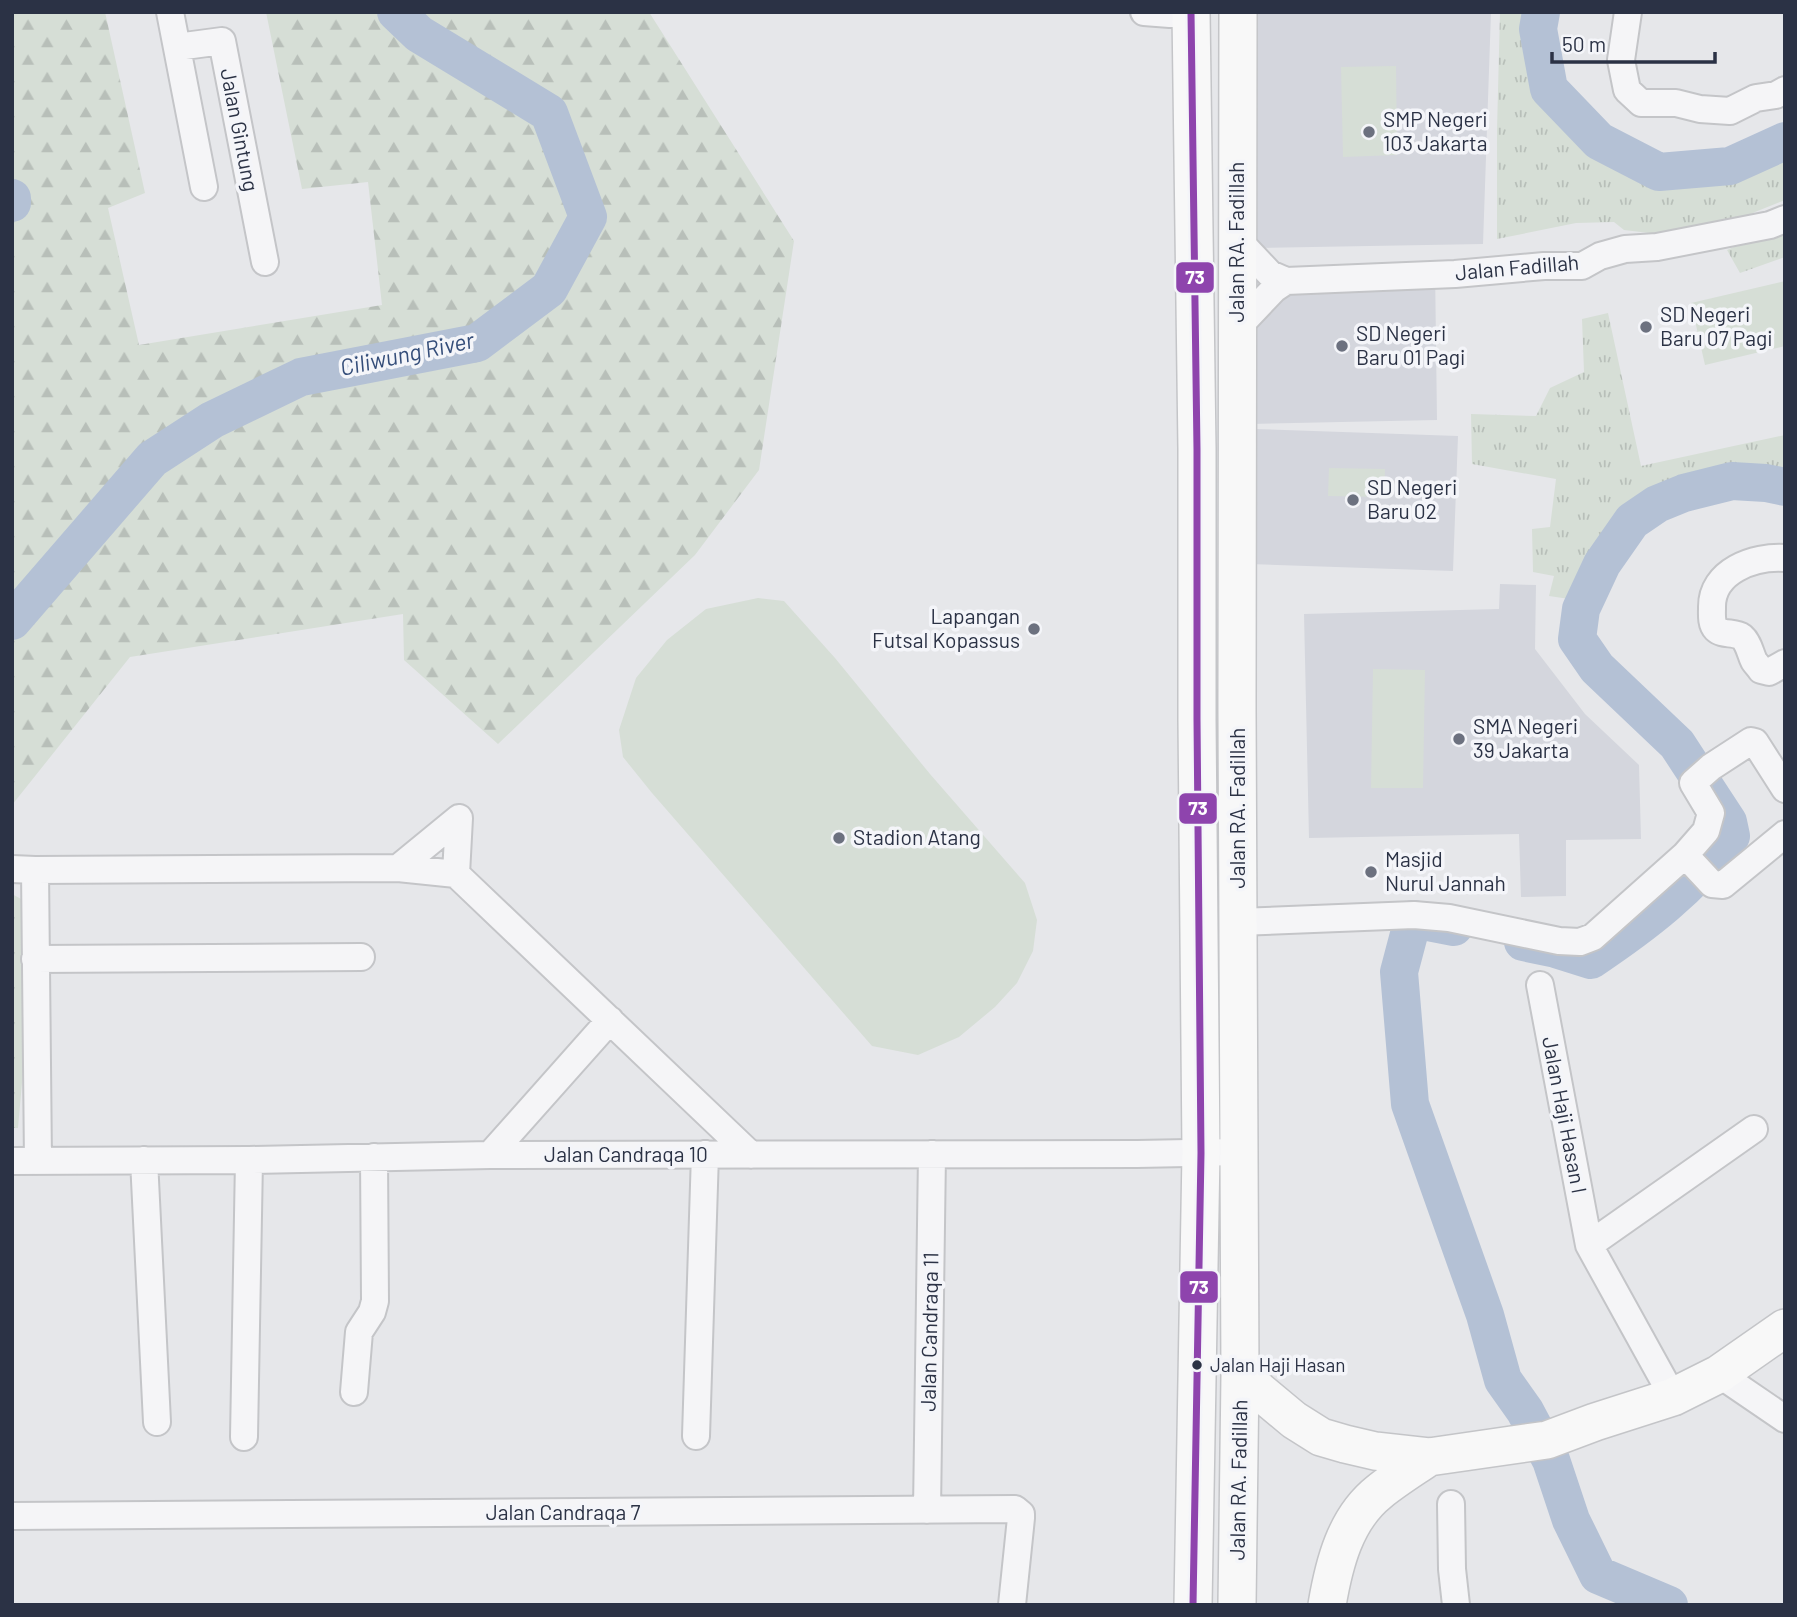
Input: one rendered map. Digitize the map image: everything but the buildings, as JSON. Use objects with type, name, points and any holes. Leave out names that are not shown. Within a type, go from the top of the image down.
[{"type":"main road","name":"Jalan RA. Fadillah","points":[[1237,1605],[1240,1375],[1238,12]]},
{"type":"main road","name":"Jalan RA. Fadillah","points":[[1191,13],[1202,1153],[1193,1605]]},
{"type":"main road","points":[[1240,1375],[1294,1420],[1321,1437],[1375,1451],[1429,1457],[1535,1442],[1672,1397],[1719,1374],[1785,1328]]},
{"type":"main road","points":[[1327,1605],[1337,1559],[1357,1514],[1377,1493],[1429,1457]]},
{"type":"street","points":[[170,12],[204,187]]},
{"type":"street","points":[[1144,12],[1170,15],[1191,13]]},
{"type":"street","points":[[1628,12],[1621,60],[1626,90],[1641,103],[1676,103],[1700,109],[1730,111],[1756,98],[1776,95],[1785,90]]},
{"type":"street","name":"Jalan Gintung","points":[[177,47],[222,41],[265,262]]},
{"type":"street","name":"Jalan Fadillah","points":[[1286,281],[1582,266],[1600,256],[1625,249],[1669,245],[1770,225],[1785,219]]},
{"type":"street","points":[[1237,239],[1270,274],[1286,281],[1266,297],[1237,328]]},
{"type":"street","points":[[1785,558],[1755,561],[1722,578],[1714,592],[1712,621],[1718,631],[1744,638],[1761,670],[1769,671],[1785,663]]},
{"type":"street","points":[[1238,922],[1432,916],[1559,941],[1580,942],[1593,937],[1688,859],[1706,831],[1711,813],[1693,783],[1703,774],[1751,741],[1755,742],[1785,789]]},
{"type":"street","points":[[398,869],[459,818],[456,874]]},
{"type":"street","points":[[1688,859],[1712,884],[1723,885],[1785,835]]},
{"type":"street","points":[[25,1161],[35,959],[24,869],[398,869],[456,874],[751,1155]]},
{"type":"street","points":[[35,959],[361,957]]},
{"type":"street","name":"Jalan Haji Hasan I","points":[[1539,985],[1589,1245],[1672,1397]]},
{"type":"street","points":[[490,1155],[610,1020]]},
{"type":"street","points":[[1589,1245],[1754,1129]]},
{"type":"street","name":"Jalan Candraqa 10","points":[[25,1161],[490,1155],[1239,1152]]},
{"type":"street","points":[[696,1436],[705,1154]]},
{"type":"street","name":"Jalan Candraqa 11","points":[[927,1510],[932,1154]]},
{"type":"street","points":[[354,1391],[359,1332],[372,1312],[375,1301],[374,1157]]},
{"type":"street","points":[[144,1160],[157,1422]]},
{"type":"street","points":[[244,1437],[249,1160]]},
{"type":"street","points":[[1719,1374],[1785,1419]]},
{"type":"street","points":[[1451,1504],[1452,1569],[1456,1605]]},
{"type":"street","name":"Jalan Candraqa 7","points":[[12,1516],[1015,1509],[1021,1514],[1012,1605]]},
{"type":"shaded area","name":"SMP Negeri 103 Jakarta","points":[[1250,12],[1491,12],[1483,244],[1252,248]]},
{"type":"shaded area","name":"SD Negeri Baru 01 Pagi","points":[[1435,267],[1437,420],[1249,424],[1247,271]]},
{"type":"shaded area","name":"SD Negeri Baru 02","points":[[1254,429],[1458,436],[1453,571],[1249,564]]},
{"type":"shaded area","name":"SMA Negeri 39 Jakarta","points":[[1500,584],[1536,585],[1535,649],[1585,714],[1639,765],[1641,839],[1566,840],[1566,896],[1521,897],[1519,834],[1309,838],[1304,614],[1499,609]]},
{"type":"green space","points":[[12,12],[105,12],[145,193],[108,208],[139,345],[382,305],[368,182],[302,189],[266,12],[649,12],[794,241],[759,470],[695,555],[498,744],[404,660],[403,614],[130,657],[12,805]]},
{"type":"green space","points":[[1500,12],[1529,12],[1538,89],[1556,116],[1616,162],[1665,184],[1740,178],[1785,159],[1785,200],[1727,227],[1666,235],[1624,230],[1614,222],[1576,223],[1497,239]]},
{"type":"green space","points":[[1396,66],[1397,155],[1343,157],[1341,67]]},
{"type":"green space","points":[[1785,224],[1785,257],[1740,273],[1727,250]]},
{"type":"green space","points":[[1785,281],[1785,346],[1705,365],[1691,303]]},
{"type":"green space","points":[[1608,313],[1641,466],[1785,435],[1785,476],[1709,475],[1652,498],[1609,537],[1576,600],[1549,596],[1554,576],[1533,572],[1532,529],[1550,527],[1556,479],[1472,464],[1471,414],[1536,416],[1550,388],[1584,372],[1582,319]]},
{"type":"green space","points":[[1329,468],[1385,469],[1384,497],[1328,496]]},
{"type":"green space","name":"Stadion Atang","points":[[758,598],[784,601],[1025,883],[1037,920],[1033,951],[1017,983],[995,1007],[959,1037],[918,1055],[872,1046],[623,757],[619,730],[636,678],[667,640],[706,609]]},
{"type":"green space","points":[[1373,669],[1425,670],[1423,788],[1371,788]]},
{"type":"green space","points":[[12,894],[23,900],[28,1015],[18,1128],[12,1128]]},
{"type":"waterway","name":"Ciliwung River","points":[[12,621],[152,459],[212,420],[301,377],[477,343],[549,289],[588,217],[549,113],[419,34],[396,12]]},
{"type":"waterway","points":[[1541,12],[1538,29],[1549,89],[1599,141],[1659,172],[1730,166],[1785,141]]},
{"type":"waterway","name":"Ciliwung River","points":[[12,198],[12,203]]},
{"type":"waterway","points":[[1523,942],[1591,960],[1630,933],[1683,889],[1731,836],[1728,822],[1677,744],[1597,668],[1577,639],[1581,609],[1602,564],[1632,521],[1657,504],[1684,493],[1732,481],[1785,487]]},
{"type":"waterway","points":[[1454,927],[1413,919],[1399,972],[1410,1104],[1485,1315],[1503,1380],[1525,1411],[1551,1460],[1571,1520],[1598,1575],[1669,1605]]},
{"type":"transit line","name":"73","points":[[1191,12],[1197,449],[1201,1153],[1193,1605]]},
{"type":"place","name":"SMP Negeri 103 Jakarta","points":[[1369,132]]},
{"type":"place","name":"SD Negeri Baru 07 Pagi","points":[[1646,327]]},
{"type":"place","name":"SD Negeri Baru 01 Pagi","points":[[1342,346]]},
{"type":"place","name":"SD Negeri Baru 02","points":[[1353,500]]},
{"type":"place","name":"Lapangan Futsal Kopassus","points":[[1034,629]]},
{"type":"place","name":"SMA Negeri 39 Jakarta","points":[[1459,739]]},
{"type":"place","name":"Stadion Atang","points":[[839,838]]},
{"type":"place","name":"Masjid Nurul Jannah","points":[[1371,872]]},
{"type":"place","name":"Jalan Haji Hasan","points":[[1197,1365]]}]
